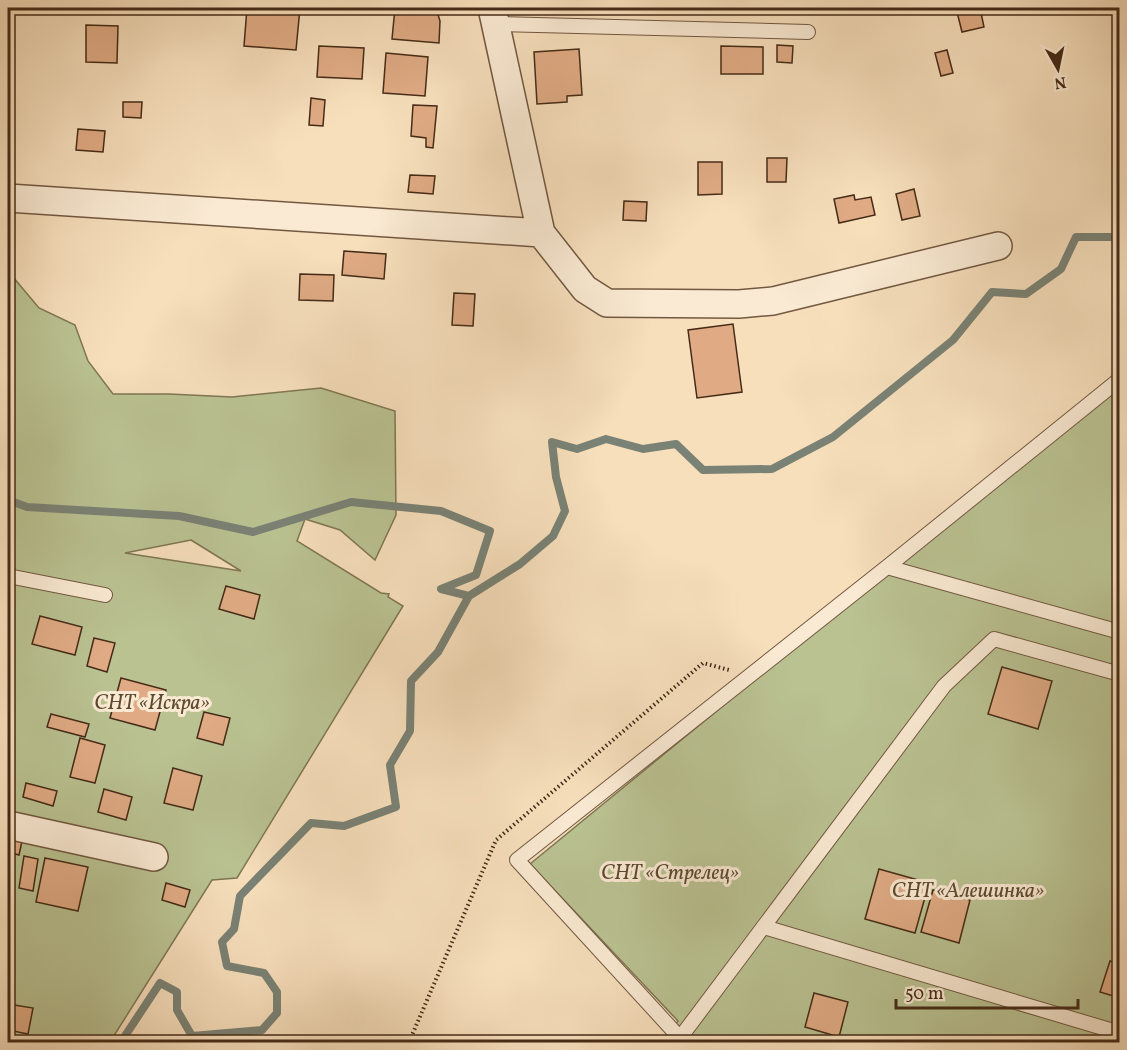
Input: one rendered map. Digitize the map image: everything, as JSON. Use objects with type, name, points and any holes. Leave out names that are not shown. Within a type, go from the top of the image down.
[{"type":"street","points":[[494,16],[541,233],[585,289],[607,303],[773,302],[998,246]]},
{"type":"street","points":[[8,198],[541,233]]},
{"type":"street","points":[[8,825],[154,857]]},
{"type":"lane","points":[[494,16],[808,32]]},
{"type":"lane","points":[[1119,379],[887,567],[517,860],[679,1040],[944,686],[994,639],[1119,675]]},
{"type":"lane","points":[[887,567],[1119,633]]},
{"type":"lane","points":[[8,576],[105,595]]},
{"type":"lane","points":[[764,927],[1119,1033]]},
{"type":"green space","name":"СНТ «Искра»","points":[[8,271],[39,308],[75,325],[88,361],[113,394],[232,397],[321,388],[395,411],[396,515],[375,560],[340,530],[305,519],[297,541],[381,593],[389,594],[388,597],[403,606],[237,878],[212,880],[110,1042],[8,1042]],"holes":[[[191,540],[241,571],[125,553]]]},
{"type":"green space","points":[[1119,381],[1119,1042],[662,1042],[678,1021],[530,864]]},
{"type":"building","points":[[247,8],[300,8],[296,50],[244,46]]},
{"type":"building","points":[[395,8],[436,8],[440,21],[439,43],[392,39]]},
{"type":"building","points":[[956,8],[980,8],[984,27],[962,32]]},
{"type":"building","points":[[86,25],[118,26],[117,63],[86,62]]},
{"type":"building","points":[[777,45],[793,46],[792,63],[777,62]]},
{"type":"building","points":[[319,46],[364,48],[362,79],[317,77]]},
{"type":"building","points":[[721,46],[763,47],[763,74],[721,74]]},
{"type":"building","points":[[579,49],[582,95],[567,96],[567,102],[537,104],[534,52]]},
{"type":"building","points":[[947,50],[953,73],[941,76],[935,53]]},
{"type":"building","points":[[386,53],[428,57],[425,96],[383,93]]},
{"type":"building","points":[[311,98],[325,100],[323,126],[309,125]]},
{"type":"building","points":[[123,102],[142,102],[141,118],[123,117]]},
{"type":"building","points":[[413,105],[437,106],[433,148],[426,147],[426,138],[411,136]]},
{"type":"building","points":[[78,129],[105,131],[103,152],[76,150]]},
{"type":"building","points":[[767,158],[787,158],[786,182],[767,182]]},
{"type":"building","points":[[698,162],[722,162],[722,194],[698,195]]},
{"type":"building","points":[[410,175],[435,176],[433,194],[408,192]]},
{"type":"building","points":[[914,189],[920,216],[902,220],[896,194]]},
{"type":"building","points":[[854,195],[855,200],[871,197],[875,215],[839,223],[834,199]]},
{"type":"building","points":[[624,201],[647,202],[646,221],[623,220]]},
{"type":"building","points":[[344,251],[386,254],[384,279],[342,275]]},
{"type":"building","points":[[300,274],[334,275],[333,301],[299,300]]},
{"type":"building","points":[[454,293],[475,294],[473,326],[452,325]]},
{"type":"building","points":[[733,324],[742,392],[697,398],[688,330]]},
{"type":"building","points":[[226,586],[260,595],[254,619],[219,609]]},
{"type":"building","points":[[40,616],[82,627],[75,655],[32,644]]},
{"type":"building","points":[[94,638],[115,643],[107,672],[87,666]]},
{"type":"building","points":[[1002,667],[1052,681],[1038,729],[988,714]]},
{"type":"building","points":[[121,678],[166,690],[155,730],[110,718]]},
{"type":"building","points":[[204,712],[230,718],[223,745],[197,738]]},
{"type":"building","points":[[51,714],[89,724],[85,737],[47,727]]},
{"type":"building","points":[[80,738],[105,745],[95,783],[70,777]]},
{"type":"building","points":[[173,768],[202,776],[193,810],[164,803]]},
{"type":"building","points":[[26,783],[57,791],[53,806],[23,797]]},
{"type":"building","points":[[104,789],[132,797],[126,820],[98,812]]},
{"type":"building","points":[[8,837],[22,841],[19,855],[8,852]]},
{"type":"building","points":[[24,856],[38,859],[33,891],[19,888]]},
{"type":"building","points":[[45,858],[88,867],[78,911],[36,902]]},
{"type":"building","points":[[879,869],[929,883],[915,933],[865,919]]},
{"type":"building","points":[[166,883],[190,890],[185,907],[162,900]]},
{"type":"building","points":[[933,890],[970,900],[959,943],[921,932]]},
{"type":"building","points":[[1110,961],[1120,964],[1120,998],[1100,992]]},
{"type":"building","points":[[814,993],[848,1002],[839,1037],[805,1027]]},
{"type":"building","points":[[8,1004],[33,1008],[28,1034],[8,1030]]},
{"type":"waterway","points":[[1120,55],[1117,91],[1120,96]]},
{"type":"waterway","points":[[121,1042],[160,983],[177,992],[177,1010],[192,1036],[262,1030],[277,1013],[277,992],[264,973],[227,966],[222,942],[234,929],[240,896],[311,823],[344,826],[396,807],[390,765],[410,731],[411,681],[438,652],[469,596],[520,564],[553,536],[565,511],[556,477],[552,442],[577,449],[606,439],[643,449],[676,444],[703,470],[772,469],[833,437],[953,340],[992,292],[1026,294],[1061,269],[1076,237],[1116,237],[1120,244]]},
{"type":"waterway","points":[[1120,268],[1116,278],[1120,278]]},
{"type":"waterway","points":[[8,500],[27,507],[179,516],[253,532],[351,502],[441,511],[490,531],[476,575],[441,589],[469,596]]},
{"type":"park label","name":"СНТ «Стрелец»","points":[[670,873]]},
{"type":"park label","name":"СНТ «Алешинка»","points":[[968,891]]}]
